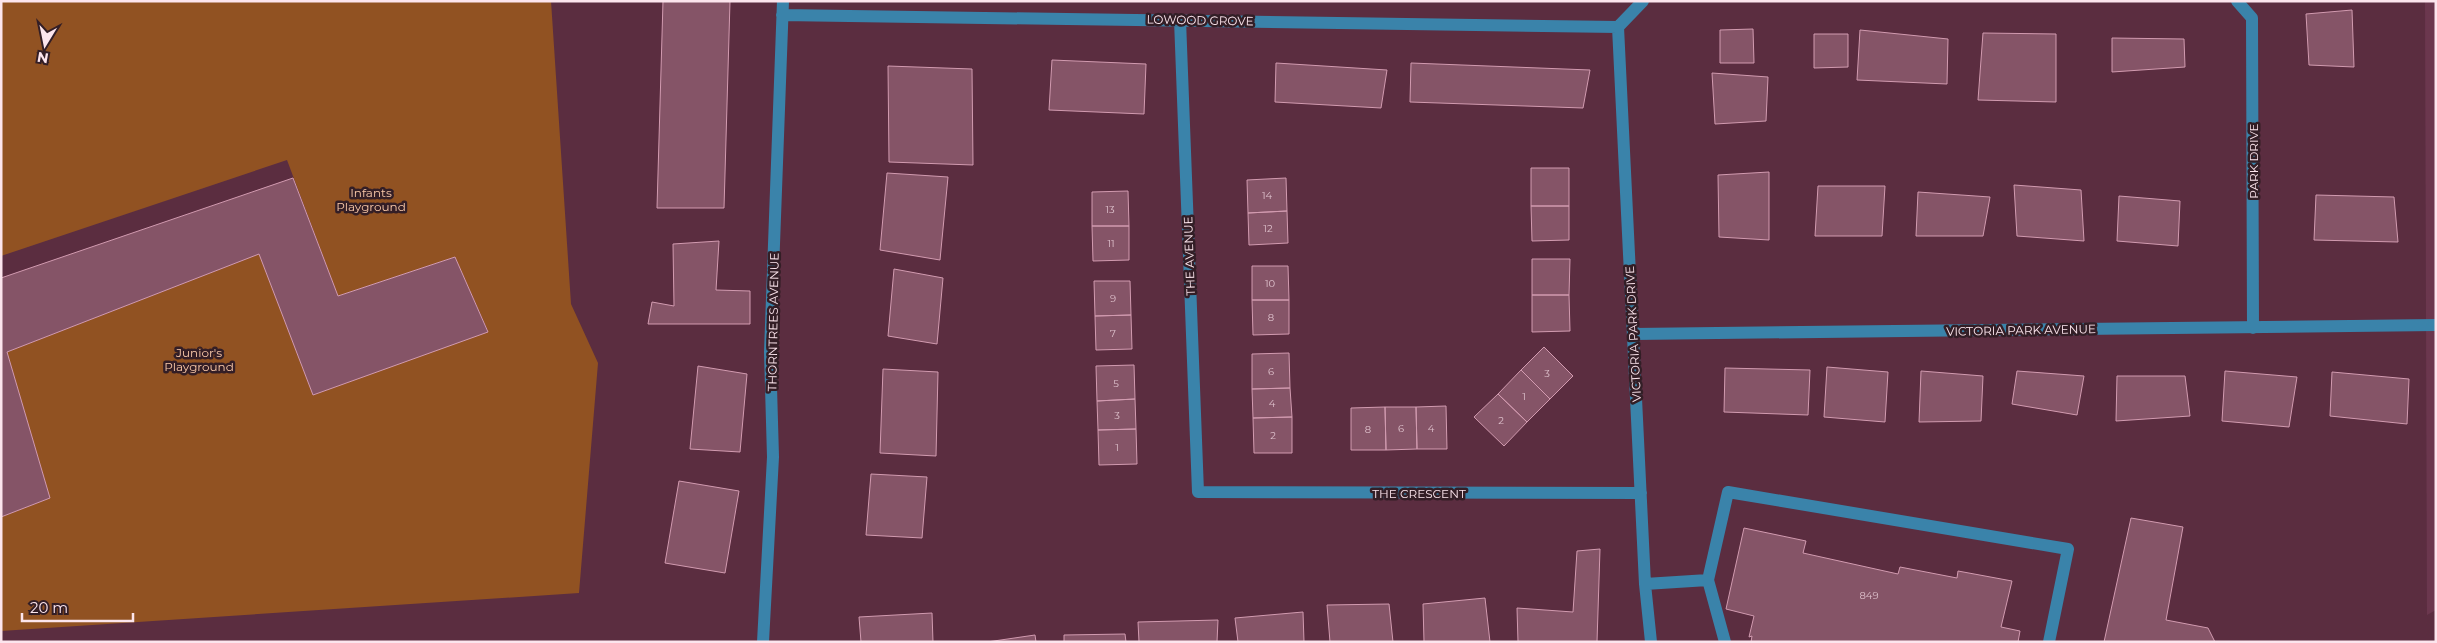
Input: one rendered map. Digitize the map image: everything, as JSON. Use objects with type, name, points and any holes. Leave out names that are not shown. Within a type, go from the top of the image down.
[{"type":"street","name":"THORNTREES AVENUE","points":[[763,642],[773,457],[770,352],[783,1]]},
{"type":"street","points":[[1618,27],[1643,1]]},
{"type":"street","name":"PARK DRIVE","points":[[2236,1],[2252,18],[2253,328]]},
{"type":"street","name":"LOWOOD GROVE","points":[[782,15],[1618,27]]},
{"type":"street","name":"THE AVENUE","points":[[1180,20],[1198,492]]},
{"type":"street","name":"VICTORIA PARK DRIVE","points":[[1618,27],[1645,584],[1651,642]]},
{"type":"street","name":"VICTORIA PARK AVENUE","points":[[1633,334],[2436,325]]},
{"type":"street","name":"THE CRESCENT","points":[[1198,492],[1641,494]]},
{"type":"street","points":[[1725,642],[1708,580],[1728,492],[2068,549],[2049,642]]},
{"type":"street","points":[[1645,584],[1708,580]]},
{"type":"shaded area","points":[[2425,1],[2436,1],[2436,610],[2427,615]]},
{"type":"green space","points":[[1,1],[551,1],[571,304],[598,363],[579,593],[1,631],[1,517],[50,498],[7,352],[259,254],[313,395],[488,331],[455,257],[338,296],[287,160],[1,256]]},
{"type":"building","points":[[663,1],[730,1],[724,208],[657,208]]},
{"type":"building","points":[[2352,10],[2354,67],[2309,65],[2306,14]]},
{"type":"building","points":[[1753,29],[1754,63],[1720,63],[1720,30]]},
{"type":"building","points":[[1860,30],[1948,39],[1947,84],[1857,80]]},
{"type":"building","points":[[1983,33],[2056,34],[2056,102],[1978,100]]},
{"type":"building","points":[[1814,34],[1848,34],[1848,67],[1814,68]]},
{"type":"building","points":[[2112,38],[2184,39],[2185,67],[2112,72]]},
{"type":"building","points":[[1052,60],[1146,64],[1144,114],[1049,110]]},
{"type":"building","points":[[1276,63],[1387,70],[1381,108],[1275,102]]},
{"type":"building","points":[[1411,63],[1590,70],[1583,108],[1410,102]]},
{"type":"building","points":[[888,66],[972,69],[973,165],[889,162]]},
{"type":"building","points":[[1712,73],[1768,77],[1766,121],[1715,124]]},
{"type":"building","points":[[1531,168],[1569,168],[1569,206],[1531,206]]},
{"type":"building","points":[[1769,172],[1769,240],[1719,237],[1718,175]]},
{"type":"building","points":[[887,173],[948,177],[940,260],[880,250]]},
{"type":"building","points":[[293,178],[338,296],[455,257],[488,332],[313,395],[259,254],[7,352],[50,498],[1,517],[1,278]]},
{"type":"building","points":[[1286,178],[1287,211],[1248,213],[1247,180]]},
{"type":"building","points":[[2014,185],[2081,190],[2084,241],[2017,236]]},
{"type":"building","points":[[1818,186],[1885,186],[1882,236],[1815,236]]},
{"type":"building","points":[[1128,191],[1129,226],[1092,226],[1092,192]]},
{"type":"building","points":[[1918,192],[1990,197],[1983,236],[1916,236]]},
{"type":"building","points":[[2316,195],[2394,197],[2398,242],[2314,240]]},
{"type":"building","points":[[2119,196],[2180,201],[2178,246],[2117,241]]},
{"type":"building","points":[[1531,206],[1569,206],[1569,240],[1532,241]]},
{"type":"building","points":[[1287,211],[1288,243],[1249,245],[1248,213]]},
{"type":"building","points":[[1092,226],[1129,226],[1129,260],[1093,261]]},
{"type":"building","points":[[719,241],[716,290],[750,291],[750,324],[648,324],[652,302],[674,306],[673,244]]},
{"type":"building","points":[[1532,259],[1570,259],[1569,295],[1532,295]]},
{"type":"building","points":[[1252,266],[1288,266],[1289,300],[1252,300]]},
{"type":"building","points":[[894,269],[943,278],[937,344],[888,336]]},
{"type":"building","points":[[1094,281],[1130,281],[1131,315],[1095,316]]},
{"type":"building","points":[[1532,295],[1569,295],[1570,331],[1532,332]]},
{"type":"building","points":[[1252,300],[1289,300],[1289,334],[1253,335]]},
{"type":"building","points":[[1131,315],[1132,349],[1096,350],[1095,316]]},
{"type":"building","points":[[1544,347],[1573,376],[1550,399],[1521,370]]},
{"type":"building","points":[[1289,353],[1290,388],[1252,389],[1252,354]]},
{"type":"building","points":[[1134,365],[1135,399],[1097,401],[1096,366]]},
{"type":"building","points":[[698,366],[747,374],[740,452],[690,449]]},
{"type":"building","points":[[1827,367],[1888,372],[1885,422],[1824,417]]},
{"type":"building","points":[[1725,368],[1810,370],[1808,415],[1724,412]]},
{"type":"building","points":[[883,369],[938,372],[936,456],[880,453]]},
{"type":"building","points":[[1521,370],[1550,399],[1527,422],[1498,394]]},
{"type":"building","points":[[1921,371],[1983,376],[1981,421],[1919,422]]},
{"type":"building","points":[[2017,371],[2084,376],[2077,415],[2012,404]]},
{"type":"building","points":[[2225,371],[2297,377],[2289,427],[2222,421]]},
{"type":"building","points":[[2332,372],[2409,379],[2407,424],[2330,416]]},
{"type":"building","points":[[2117,376],[2185,376],[2190,416],[2116,421]]},
{"type":"building","points":[[1290,388],[1292,417],[1253,418],[1252,389]]},
{"type":"building","points":[[1498,394],[1527,422],[1504,446],[1474,417]]},
{"type":"building","points":[[1135,399],[1136,429],[1098,430],[1097,401]]},
{"type":"building","points":[[1446,406],[1447,449],[1417,449],[1416,407]]},
{"type":"building","points":[[1385,407],[1386,450],[1351,450],[1351,408]]},
{"type":"building","points":[[1385,407],[1416,407],[1417,449],[1386,450]]},
{"type":"building","points":[[1292,417],[1292,453],[1254,453],[1253,418]]},
{"type":"building","points":[[1136,429],[1137,464],[1099,465],[1098,430]]},
{"type":"building","points":[[871,474],[927,477],[922,538],[866,535]]},
{"type":"building","points":[[679,481],[739,491],[725,573],[665,563]]},
{"type":"building","points":[[2131,518],[2183,527],[2166,620],[2208,628],[2215,642],[2104,642]]},
{"type":"building","points":[[1744,528],[1806,541],[1803,553],[1898,574],[1900,567],[1957,578],[1958,571],[2012,581],[2001,627],[2020,631],[2018,642],[1751,642],[1752,636],[1749,637],[1754,616],[1726,609]]},
{"type":"building","points":[[1600,549],[1597,642],[1518,642],[1517,608],[1573,612],[1577,551]]},
{"type":"building","points":[[1485,598],[1490,642],[1424,642],[1423,604]]},
{"type":"building","points":[[1389,604],[1393,642],[1330,642],[1327,605]]},
{"type":"building","points":[[1303,612],[1304,642],[1238,642],[1235,618]]},
{"type":"building","points":[[932,613],[933,642],[861,642],[859,617]]},
{"type":"building","points":[[1218,620],[1217,642],[1139,642],[1138,622]]},
{"type":"building","points":[[1125,634],[1126,642],[1064,642],[1064,635]]},
{"type":"building","points":[[1035,635],[1036,642],[987,642]]},
{"type":"park label","name":"Infants Playground","points":[[371,199]]},
{"type":"park label","name":"Junior's Playground","points":[[199,359]]}]
